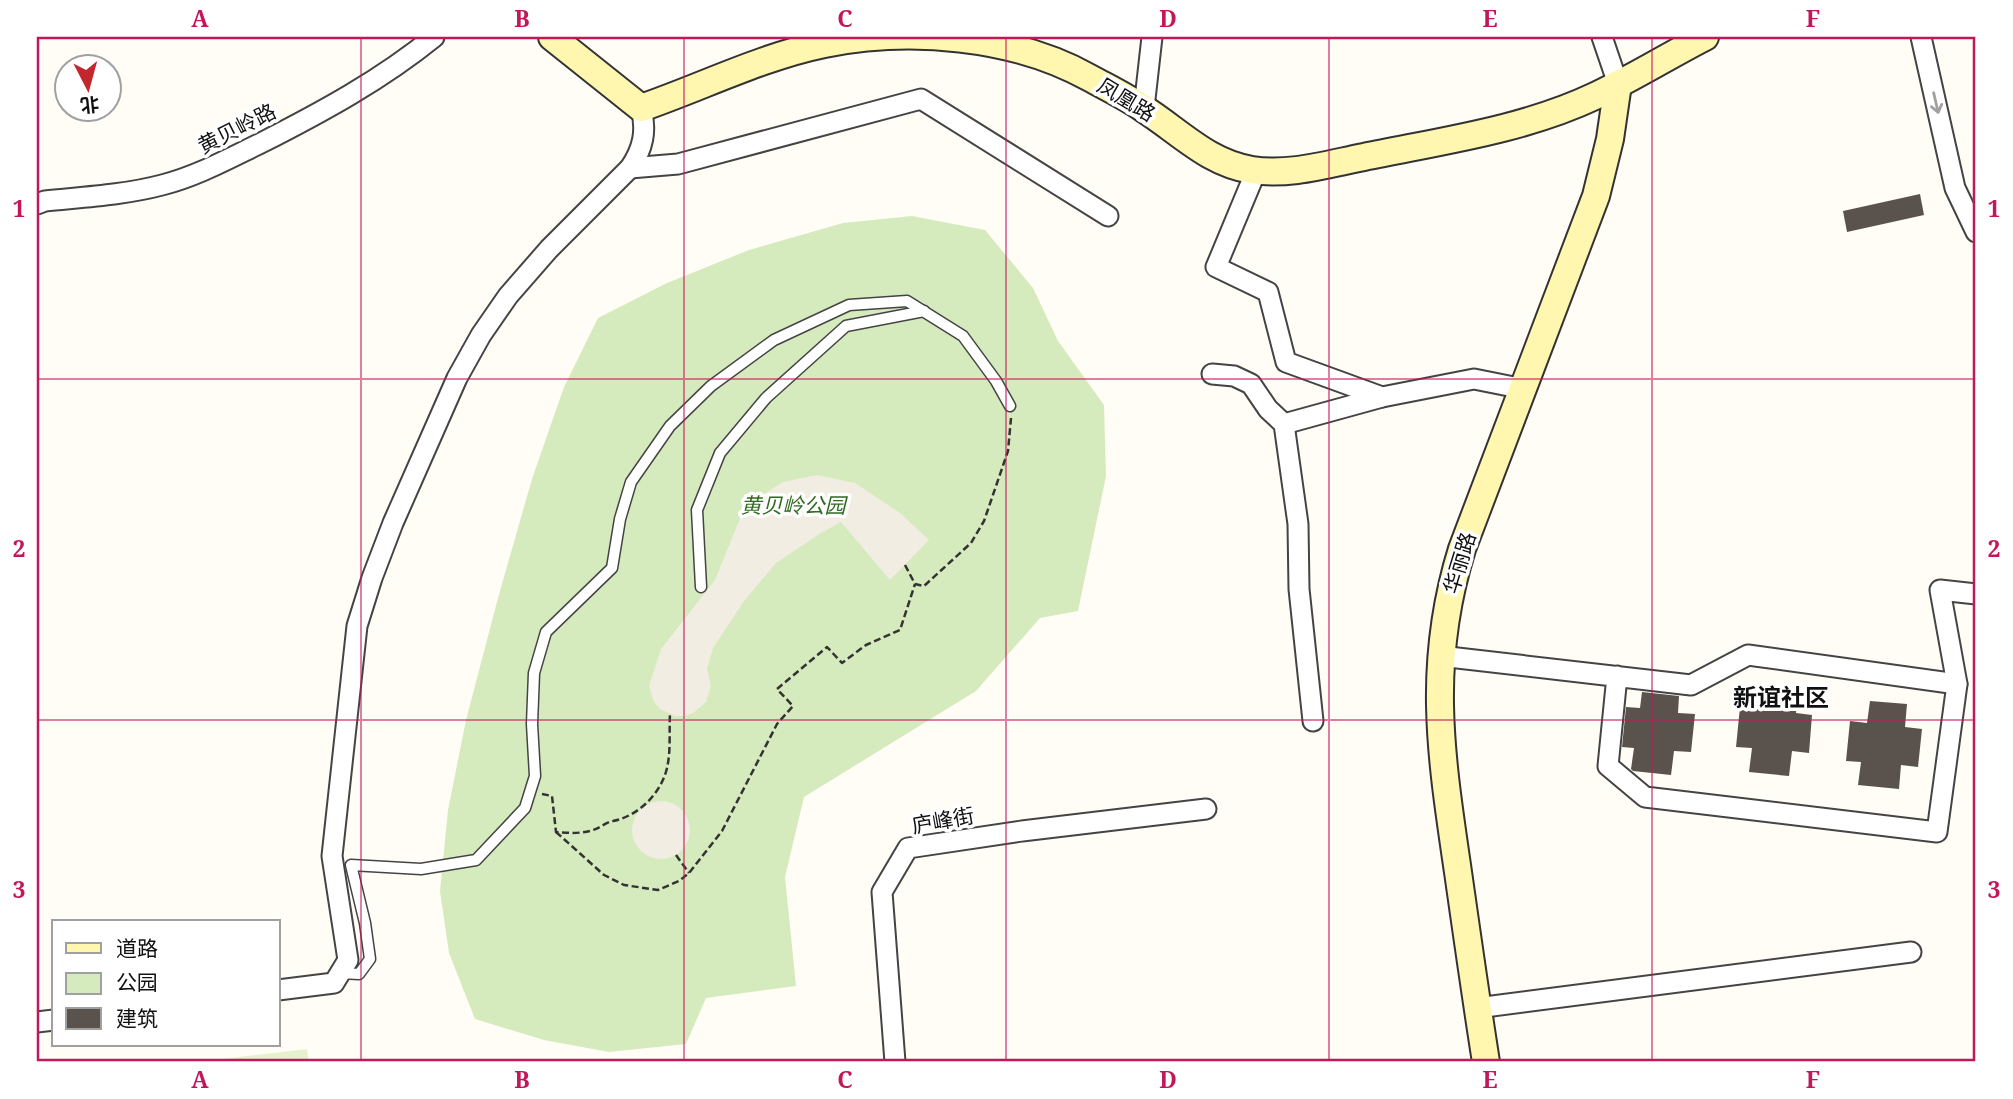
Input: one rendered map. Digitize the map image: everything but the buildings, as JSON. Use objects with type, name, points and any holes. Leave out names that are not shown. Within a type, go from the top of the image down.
[{"type":"street","name":"黄贝岭路","points":[[37,204],[162,185],[201,173],[339,104],[415,53],[434,37]]},
{"type":"street","points":[[280,990],[334,983],[348,960],[332,856],[357,626],[393,523],[452,390],[481,335],[508,296],[549,249],[630,168],[643,142],[645,125],[641,108],[552,37]]},
{"type":"street","name":"凤凰路","points":[[641,108],[739,70],[824,44],[876,37],[985,42],[1030,52],[1084,75],[1144,108],[1210,156],[1232,165],[1256,171],[1301,169],[1478,134],[1569,106],[1618,84],[1705,37]]},
{"type":"street","points":[[1144,108],[1152,37]]},
{"type":"street","points":[[1602,37],[1618,84]]},
{"type":"street","points":[[1921,37],[1955,188],[1976,232]]},
{"type":"street","name":"华丽路","points":[[1486,1062],[1441,760],[1438,705],[1440,656],[1448,600],[1459,559],[1596,196],[1610,139],[1618,84]]},
{"type":"street","points":[[630,168],[678,164],[921,99],[1108,216]]},
{"type":"street","points":[[1256,171],[1216,267],[1268,292],[1286,362],[1382,397]]},
{"type":"street","points":[[1212,374],[1234,376],[1251,384],[1268,409],[1283,424],[1298,524],[1299,589],[1313,721]]},
{"type":"street","points":[[1283,424],[1382,397],[1474,379],[1524,389]]},
{"type":"street","points":[[1617,676],[1608,766],[1645,797],[1937,832],[1957,684],[1940,590],[1976,594]]},
{"type":"street","points":[[1440,656],[1691,685],[1748,655],[1957,684]]},
{"type":"street","name":"庐峰街","points":[[895,1062],[882,892],[908,848],[1206,809]]},
{"type":"street","points":[[1477,1008],[1911,952]]},
{"type":"lane","points":[[340,973],[359,974],[370,959],[365,923],[351,865],[421,869],[477,860],[525,808],[535,776],[532,724],[534,673],[546,632],[612,568],[620,519],[631,482],[670,426],[711,386],[774,340],[849,306],[907,301],[962,336],[996,381],[1010,406]]},
{"type":"lane","points":[[701,587],[698,510],[720,453],[766,398],[846,326],[923,311]]},
{"type":"path","points":[[915,584],[924,586],[933,578],[971,543],[984,521],[1008,451],[1012,425],[1010,406]]},
{"type":"path","points":[[530,792],[552,796],[556,832],[604,875],[624,885],[658,890],[679,881],[689,873],[722,831],[777,723],[793,706],[777,689],[827,647],[842,663],[866,645],[900,630],[915,584],[905,565]]},
{"type":"path","points":[[556,832],[592,831],[612,821],[621,821],[644,806],[662,785],[668,766],[670,714]]},
{"type":"path","points":[[676,855],[689,873]]},
{"type":"green space","name":"黄贝岭公园","points":[[912,216],[985,230],[1033,288],[1058,341],[1104,405],[1106,476],[1078,611],[1040,618],[976,691],[804,797],[785,877],[796,986],[706,998],[686,1044],[609,1052],[544,1040],[475,1019],[449,953],[440,891],[448,810],[466,720],[532,479],[564,387],[598,318],[667,283],[749,250],[843,223]]},
{"type":"green space","points":[[307,1049],[309,1062],[198,1062]]},
{"type":"shaded area","points":[[817,475],[855,483],[900,513],[929,540],[890,580],[841,522],[821,533],[776,563],[744,601],[713,648],[707,669],[711,686],[706,702],[693,713],[684,716],[675,716],[660,709],[654,702],[649,686],[661,649],[715,580],[745,506],[783,482]]},
{"type":"shaded area","points":[[661,801],[672,803],[685,814],[690,830],[688,841],[677,854],[661,859],[650,857],[637,846],[632,830],[634,819],[645,806]]},
{"type":"district","name":"新谊社区","points":[[1781,698]]}]
